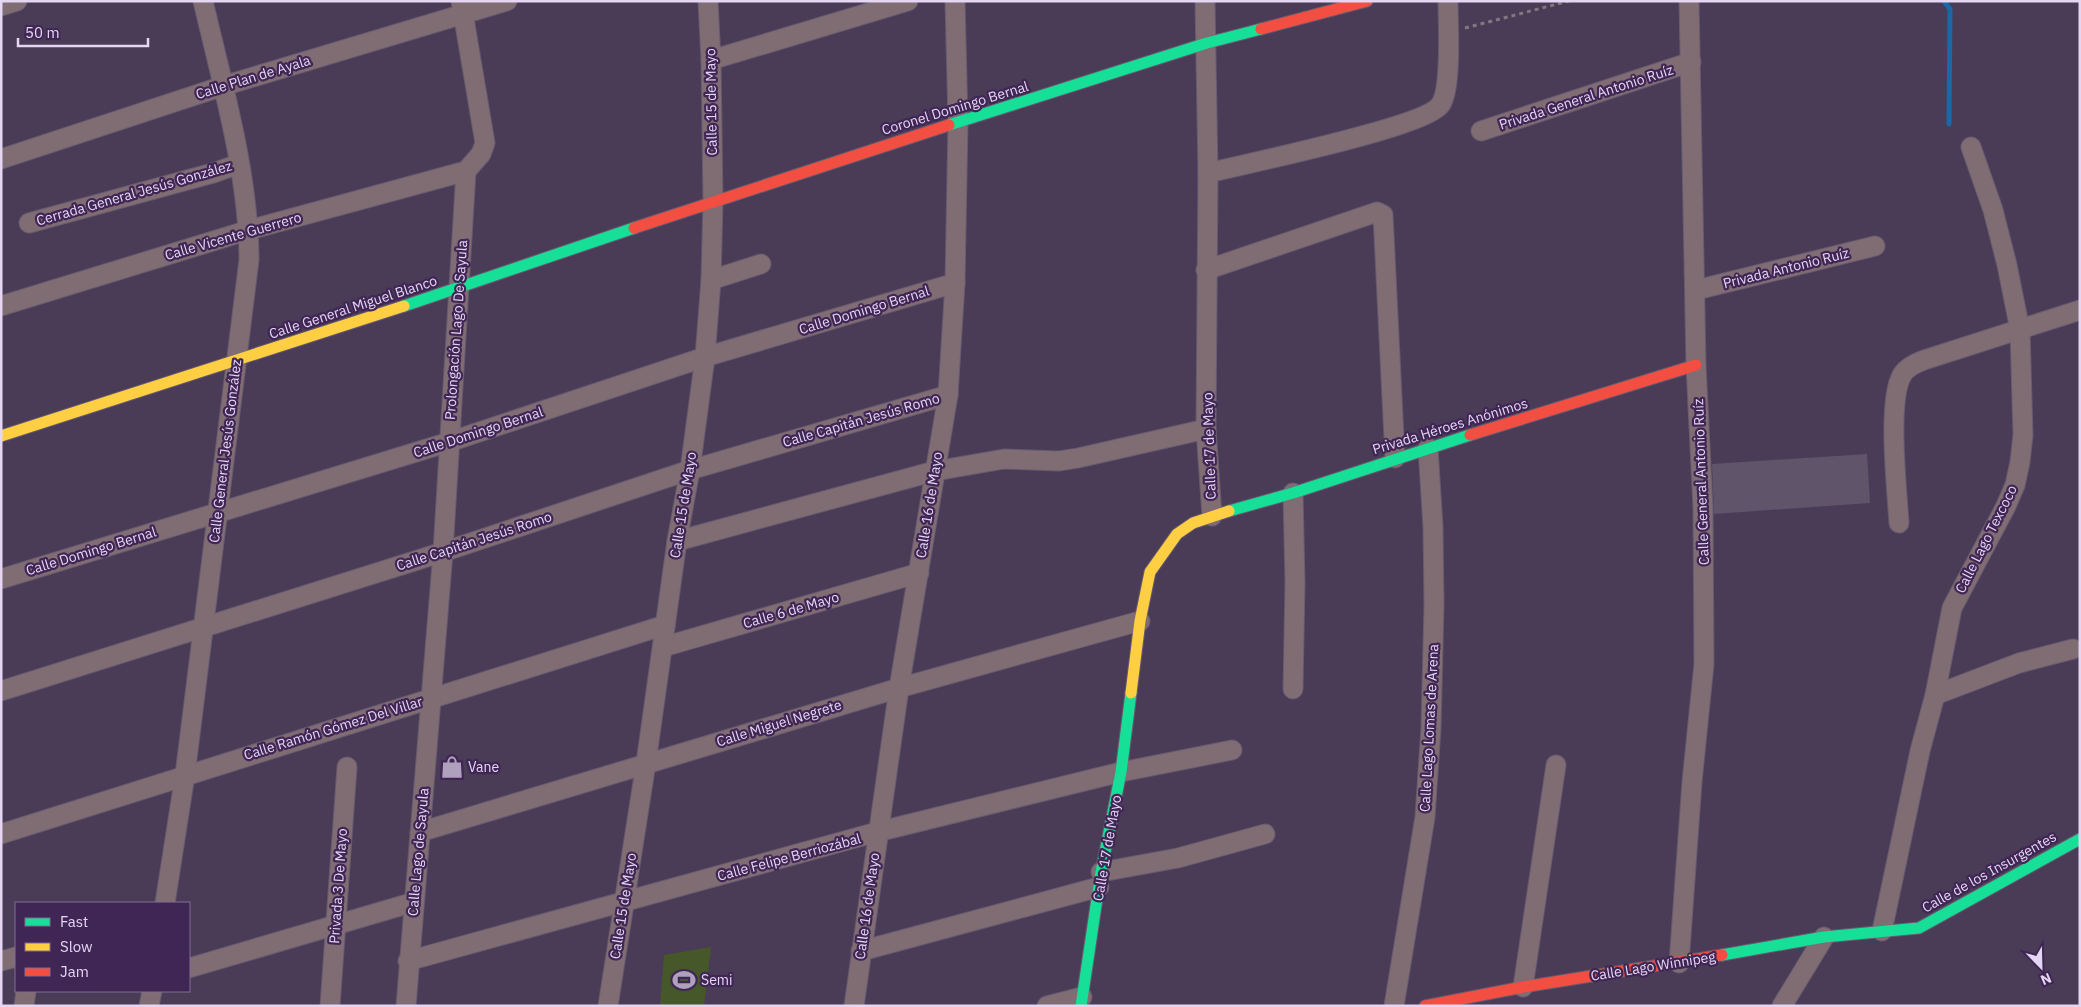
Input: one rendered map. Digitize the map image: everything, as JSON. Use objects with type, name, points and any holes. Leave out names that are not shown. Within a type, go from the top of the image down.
[{"type":"street","points":[[1,6],[17,1]]},
{"type":"street","name":"Calle General Jesús González","points":[[165,902],[185,775],[249,260],[249,230],[239,164],[203,1]]},
{"type":"street","name":"Calle Plan de Ayala","points":[[1,159],[463,7],[508,1]]},
{"type":"street","name":"Calle 15 de Mayo","points":[[608,1006],[646,763],[677,541],[690,470],[705,357],[711,280],[713,201],[711,60],[708,1]]},
{"type":"street","points":[[711,60],[908,1]]},
{"type":"street","name":"Calle 16 de Mayo","points":[[854,1006],[877,832],[899,688],[948,395],[955,283],[958,122],[955,1]]},
{"type":"street","name":"Calle 17 de Mayo","points":[[1082,1002],[1100,880],[1121,772],[1140,621],[1150,572],[1177,534],[1193,523],[1212,516],[1206,429],[1208,173],[1205,1]]},
{"type":"street","name":"Coronel Domingo Bernal","points":[[713,201],[1207,44],[1367,1]]},
{"type":"street","points":[[1208,173],[1387,129],[1434,111],[1444,97],[1448,1]]},
{"type":"street","name":"Calle General Antonio Ruíz","points":[[1679,963],[1692,782],[1704,664],[1703,508],[1696,365],[1689,1]]},
{"type":"street","points":[[463,7],[485,143],[481,154],[466,171]]},
{"type":"street","name":"Privada General Antonio Ruíz","points":[[1480,131],[1691,62]]},
{"type":"street","name":"Calle Lago Texcoco","points":[[1882,931],[1920,751],[1935,695],[1952,608],[2006,506],[2015,485],[2023,435],[2020,330],[2007,265],[1993,210],[1971,147]]},
{"type":"street","name":"Cerrada General Jesús González","points":[[29,223],[213,173],[239,164]]},
{"type":"street","name":"Calle Vicente Guerrero","points":[[1,306],[249,230],[466,171]]},
{"type":"street","name":"Prolongación Lago De Sayula","points":[[432,698],[443,552],[466,171]]},
{"type":"street","name":"Calle General Miguel Blanco","points":[[1,436],[460,288],[713,201]]},
{"type":"street","points":[[1206,270],[1377,212],[1381,213],[1385,218],[1395,458]]},
{"type":"street","name":"Privada Antonio Ruíz","points":[[1696,290],[1875,246]]},
{"type":"street","points":[[711,280],[760,264]]},
{"type":"street","name":"Calle Domingo Bernal","points":[[1,578],[449,442],[705,357],[955,283]]},
{"type":"street","points":[[1899,524],[1894,411],[1898,385],[1903,373],[1924,360],[2080,310]]},
{"type":"street","name":"Privada Héroes Anónimos","points":[[1212,516],[1293,493],[1395,458],[1696,365]]},
{"type":"street","name":"Calle Capitán Jesús Romo","points":[[1,691],[443,552],[690,470],[948,395]]},
{"type":"street","points":[[677,541],[935,472],[1004,459],[1059,461],[1100,454],[1206,429]]},
{"type":"street","name":"Calle Lago Lomas de Arena","points":[[1394,1006],[1424,817],[1431,728],[1434,604],[1433,527],[1428,448]]},
{"type":"street","points":[[1293,493],[1295,583],[1293,689]]},
{"type":"street","name":"Calle 6 de Mayo","points":[[663,646],[919,573]]},
{"type":"street","name":"Calle Miguel Negrete","points":[[420,832],[899,688],[1140,621]]},
{"type":"street","name":"Calle Ramón Gómez Del Villar","points":[[1,834],[665,625]]},
{"type":"street","points":[[1935,695],[2019,663],[2073,649]]},
{"type":"street","name":"Calle Lago de Sayula","points":[[406,1006],[408,961],[432,698]]},
{"type":"street","name":"Calle Felipe Berriozábal","points":[[408,961],[877,832],[1121,772],[1232,750]]},
{"type":"street","points":[[1523,987],[1556,765]]},
{"type":"street","name":"Privada 3 De Mayo","points":[[330,1006],[334,925],[347,767]]},
{"type":"street","points":[[861,951],[1100,880],[1265,834]]},
{"type":"street","name":"Calle de los Insurgentes","points":[[1882,931],[1904,931],[1919,928],[1933,922],[2080,839]]},
{"type":"street","points":[[190,968],[414,902]]},
{"type":"street","name":"Calle Lago Winnipeg","points":[[1425,1006],[1523,987],[1679,963],[1824,937],[1882,931]]},
{"type":"street","points":[[1782,1006],[1824,937]]},
{"type":"street","points":[[1,961],[15,957]]},
{"type":"street","points":[[24,1006],[26,992]]},
{"type":"street","points":[[149,1006],[152,992]]},
{"type":"street","points":[[1047,1006],[1082,1002]]},
{"type":"path","points":[[1448,32],[1569,1]]},
{"type":"green space","name":"Semi","points":[[711,947],[704,1006],[660,1006],[664,955]]},
{"type":"building","points":[[1867,454],[1870,503],[1714,514],[1712,464]]},
{"type":"waterway","points":[[1944,1],[1950,9],[1949,124]]},
{"type":"traffic: fast","points":[[949,125],[1207,43],[1261,29]]},
{"type":"traffic: fast","points":[[404,306],[634,228]]},
{"type":"traffic: fast","points":[[1229,511],[1293,493],[1470,435]]},
{"type":"traffic: fast","points":[[1081,1006],[1101,872],[1121,772],[1131,693]]},
{"type":"traffic: fast","points":[[1722,955],[1824,937],[1919,928],[2080,839]]},
{"type":"traffic: slow","points":[[1,436],[404,306]]},
{"type":"traffic: slow","points":[[1131,693],[1140,621],[1150,572],[1177,534],[1193,523],[1229,511]]},
{"type":"traffic: jam","points":[[1261,29],[1367,1]]},
{"type":"traffic: jam","points":[[634,228],[949,125]]},
{"type":"traffic: jam","points":[[1470,435],[1696,365]]},
{"type":"traffic: jam","points":[[1425,1006],[1523,987],[1722,955]]},
{"type":"place","name":"Vane","points":[[452,767]]},
{"type":"place","name":"Semi","points":[[684,980]]}]
